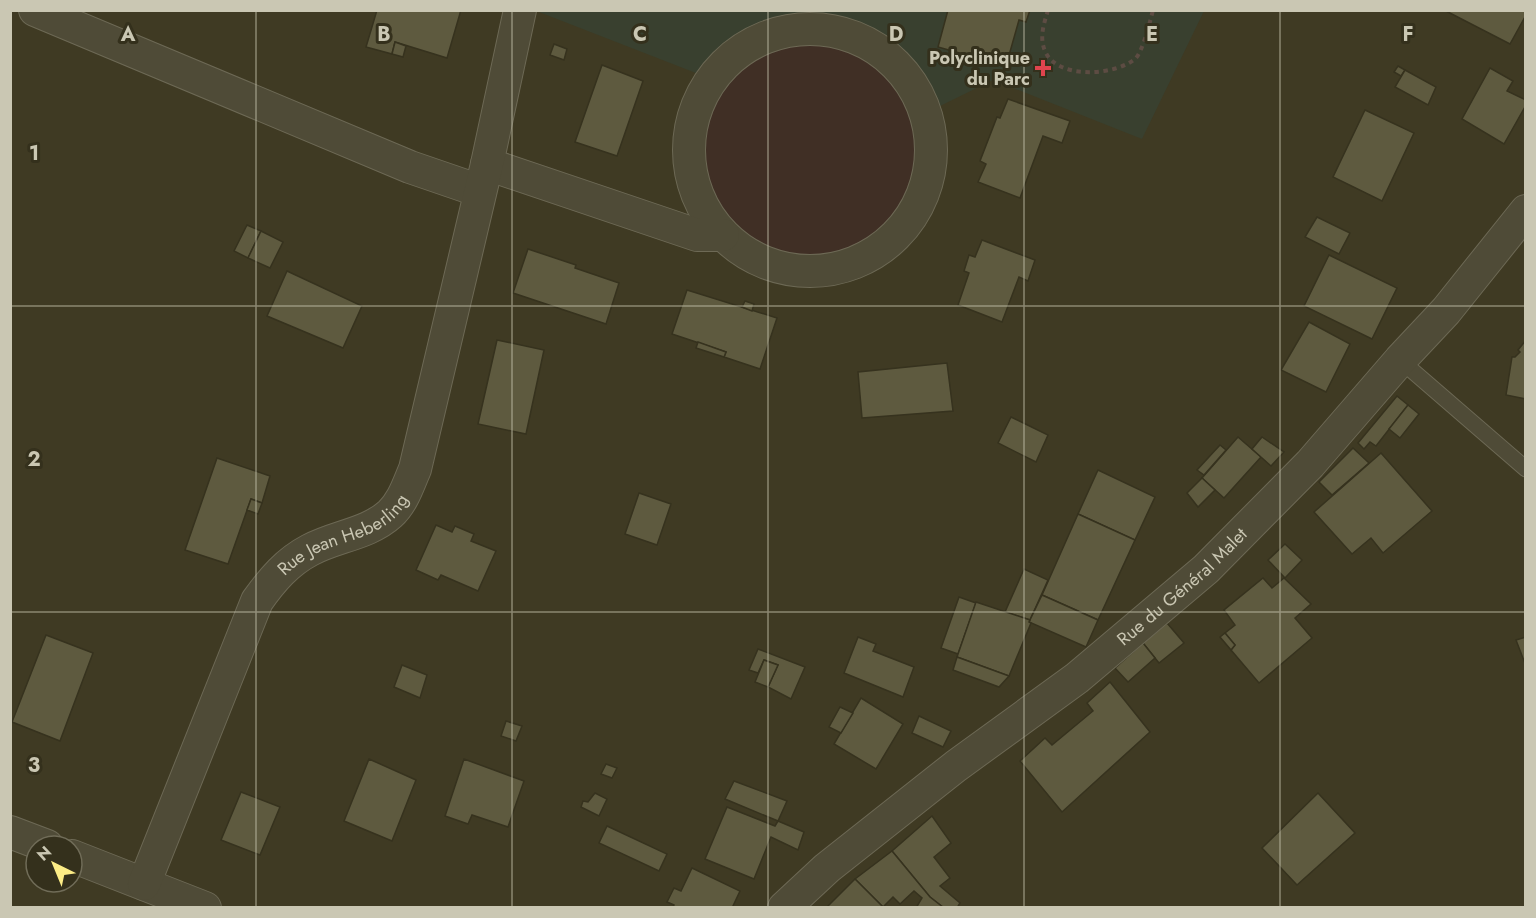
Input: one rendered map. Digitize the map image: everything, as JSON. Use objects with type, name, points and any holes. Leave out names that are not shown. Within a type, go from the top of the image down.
[{"type":"street","points":[[35,10],[410,167],[484,177],[697,235],[723,236],[755,259],[793,271],[832,270],[870,256],[900,231],[922,198],[932,159],[928,120],[912,83],[885,54],[849,35],[809,28],[770,36],[734,55],[707,85],[691,123],[689,163],[700,202],[723,236]]},
{"type":"street","name":"Rue Jean Heberling","points":[[144,884],[257,601],[271,581],[290,562],[311,549],[375,525],[402,500],[415,469],[484,177],[520,10]]},
{"type":"street","name":"Rue du Général Malet","points":[[784,908],[827,868],[956,766],[1077,678],[1206,569],[1310,464],[1400,360],[1446,311],[1526,211]]},
{"type":"street","points":[[84,861],[205,908]]},
{"type":"lane","points":[[1400,360],[1526,469]]},
{"type":"path","points":[[1048,10],[1042,34],[1044,51],[1052,62],[1068,69],[1086,72],[1107,71],[1125,66],[1138,56],[1153,10]]},
{"type":"shaded area","name":"Polyclinique du Parc","points":[[540,10],[1204,11],[1142,139],[993,80],[938,107],[906,61],[864,29],[814,16],[754,35],[701,75],[539,12]]},
{"type":"shaded area","points":[[810,29],[834,32],[867,44],[887,57],[903,73],[916,93],[925,115],[931,150],[928,174],[916,207],[903,227],[887,243],[867,256],[845,265],[810,271],[786,268],[753,256],[733,243],[717,227],[704,207],[695,185],[689,150],[692,126],[704,93],[717,73],[733,57],[753,44],[775,35]]},
{"type":"building","points":[[377,10],[461,10],[447,58],[395,42],[392,54],[366,47]]},
{"type":"building","points":[[948,10],[1030,10],[1026,22],[1019,20],[1006,66],[938,47]]},
{"type":"building","points":[[1444,10],[1526,10],[1526,15],[1510,44]]},
{"type":"building","points":[[395,42],[406,46],[403,57],[392,54]]},
{"type":"building","points":[[554,44],[567,49],[564,60],[550,55]]},
{"type":"building","points":[[602,65],[643,81],[617,156],[575,142]]},
{"type":"building","points":[[1398,66],[1405,70],[1401,76],[1394,72]]},
{"type":"building","points":[[1490,68],[1513,81],[1507,91],[1526,100],[1526,105],[1504,144],[1462,119]]},
{"type":"building","points":[[1405,70],[1436,87],[1428,105],[1395,87]]},
{"type":"building","points":[[1008,99],[1070,121],[1062,143],[1043,136],[1020,198],[978,182],[986,164],[980,161],[997,117],[1000,118]]},
{"type":"building","points":[[1365,110],[1414,133],[1382,201],[1333,177]]},
{"type":"building","points":[[1317,217],[1350,233],[1339,254],[1305,237]]},
{"type":"building","points":[[247,225],[261,231],[248,258],[234,251]]},
{"type":"building","points":[[261,231],[283,242],[270,268],[248,258]]},
{"type":"building","points":[[982,240],[1035,260],[1028,281],[1019,277],[1002,322],[958,305],[969,273],[964,271],[969,255],[975,257]]},
{"type":"building","points":[[528,249],[576,265],[575,268],[619,283],[606,324],[513,293]]},
{"type":"building","points":[[1329,255],[1397,288],[1372,339],[1304,306]]},
{"type":"building","points":[[287,271],[362,306],[343,348],[267,316]]},
{"type":"building","points":[[687,290],[777,318],[760,369],[724,357],[726,352],[672,334]]},
{"type":"building","points":[[745,301],[754,304],[752,311],[742,307]]},
{"type":"building","points":[[1309,322],[1350,344],[1326,392],[1281,370]]},
{"type":"building","points":[[497,340],[544,350],[526,434],[478,424]]},
{"type":"building","points":[[1526,340],[1526,399],[1506,395],[1512,357],[1520,352],[1518,350]]},
{"type":"building","points":[[698,342],[726,352],[724,357],[696,348]]},
{"type":"building","points":[[947,363],[953,411],[862,418],[858,372]]},
{"type":"building","points":[[1397,396],[1408,405],[1376,446],[1370,442],[1364,449],[1358,443]]},
{"type":"building","points":[[1408,405],[1419,414],[1400,438],[1389,429]]},
{"type":"building","points":[[1011,417],[1048,435],[1036,462],[998,443]]},
{"type":"building","points":[[1238,437],[1261,457],[1224,498],[1202,478]]},
{"type":"building","points":[[1262,437],[1284,452],[1271,466],[1252,449]]},
{"type":"building","points":[[1220,445],[1226,450],[1204,475],[1197,470]]},
{"type":"building","points":[[1353,448],[1369,463],[1332,495],[1319,482]]},
{"type":"building","points":[[1381,453],[1432,511],[1383,553],[1371,538],[1352,554],[1314,512]]},
{"type":"building","points":[[217,458],[270,476],[262,503],[251,499],[228,564],[185,550]]},
{"type":"building","points":[[1098,470],[1155,497],[1135,540],[1078,514]]},
{"type":"building","points":[[1202,478],[1215,490],[1198,507],[1187,493]]},
{"type":"building","points":[[639,493],[671,504],[657,545],[625,534]]},
{"type":"building","points":[[251,499],[262,503],[258,514],[247,510]]},
{"type":"building","points":[[1078,514],[1135,540],[1098,620],[1042,595]]},
{"type":"building","points":[[436,525],[452,532],[455,526],[474,534],[471,541],[496,551],[478,591],[441,575],[438,580],[416,570]]},
{"type":"building","points":[[1285,544],[1302,560],[1285,578],[1268,560]]},
{"type":"building","points":[[1024,569],[1048,580],[1030,620],[1005,612]]},
{"type":"building","points":[[1263,578],[1272,588],[1284,578],[1311,604],[1295,618],[1312,638],[1259,683],[1231,650],[1235,645],[1225,633],[1235,625],[1224,610]]},
{"type":"building","points":[[1042,595],[1098,620],[1086,647],[1029,622]]},
{"type":"building","points":[[959,597],[976,603],[958,654],[941,648]]},
{"type":"building","points":[[976,602],[1030,620],[1031,623],[1009,676],[957,657]]},
{"type":"building","points":[[1167,623],[1184,643],[1159,663],[1143,643]]},
{"type":"building","points":[[1225,633],[1235,645],[1231,650],[1220,637]]},
{"type":"building","points":[[46,635],[93,653],[60,741],[12,722]]},
{"type":"building","points":[[858,637],[876,644],[873,651],[914,667],[903,697],[844,673]]},
{"type":"building","points":[[1526,637],[1526,666],[1516,640]]},
{"type":"building","points":[[1143,643],[1155,658],[1128,682],[1115,668]]},
{"type":"building","points":[[758,649],[805,667],[791,699],[768,687],[778,665],[764,660],[758,673],[749,670]]},
{"type":"building","points":[[957,657],[1009,676],[999,687],[953,670]]},
{"type":"building","points":[[764,660],[778,665],[768,687],[755,682]]},
{"type":"building","points":[[402,665],[427,675],[420,698],[394,687]]},
{"type":"building","points":[[1110,682],[1150,732],[1062,812],[1020,761],[1045,738],[1052,745],[1093,711],[1087,703]]},
{"type":"building","points":[[861,698],[903,724],[876,769],[834,744]]},
{"type":"building","points":[[840,707],[853,713],[841,733],[829,727]]},
{"type":"building","points":[[919,716],[951,731],[943,747],[912,733]]},
{"type":"building","points":[[506,721],[522,726],[516,741],[501,736]]},
{"type":"building","points":[[369,759],[416,780],[392,841],[344,821]]},
{"type":"building","points":[[464,759],[524,781],[508,827],[472,815],[468,824],[445,816]]},
{"type":"building","points":[[606,764],[617,768],[612,778],[601,774]]},
{"type":"building","points":[[734,781],[787,801],[778,821],[725,799]]},
{"type":"building","points":[[241,792],[280,807],[260,855],[221,840]]},
{"type":"building","points":[[595,793],[607,799],[599,816],[581,807],[583,801],[588,802]]},
{"type":"building","points":[[1318,793],[1355,833],[1297,885],[1262,848]]},
{"type":"building","points":[[727,807],[775,826],[778,821],[804,832],[798,850],[771,837],[754,879],[705,859]]},
{"type":"building","points":[[932,816],[951,843],[934,857],[950,878],[940,886],[960,903],[957,908],[944,908],[930,897],[892,851]]},
{"type":"building","points":[[607,826],[667,854],[659,871],[599,843]]},
{"type":"building","points":[[892,851],[930,897],[944,908],[916,908],[922,898],[914,891],[900,904],[893,897],[883,907],[855,879]]},
{"type":"building","points":[[692,868],[740,891],[732,908],[673,908],[674,905],[667,902],[674,888],[681,891]]},
{"type":"building","points":[[855,879],[883,907],[826,908]]},
{"type":"place","name":"Polyclinique du Parc","points":[[1043,68]]}]
